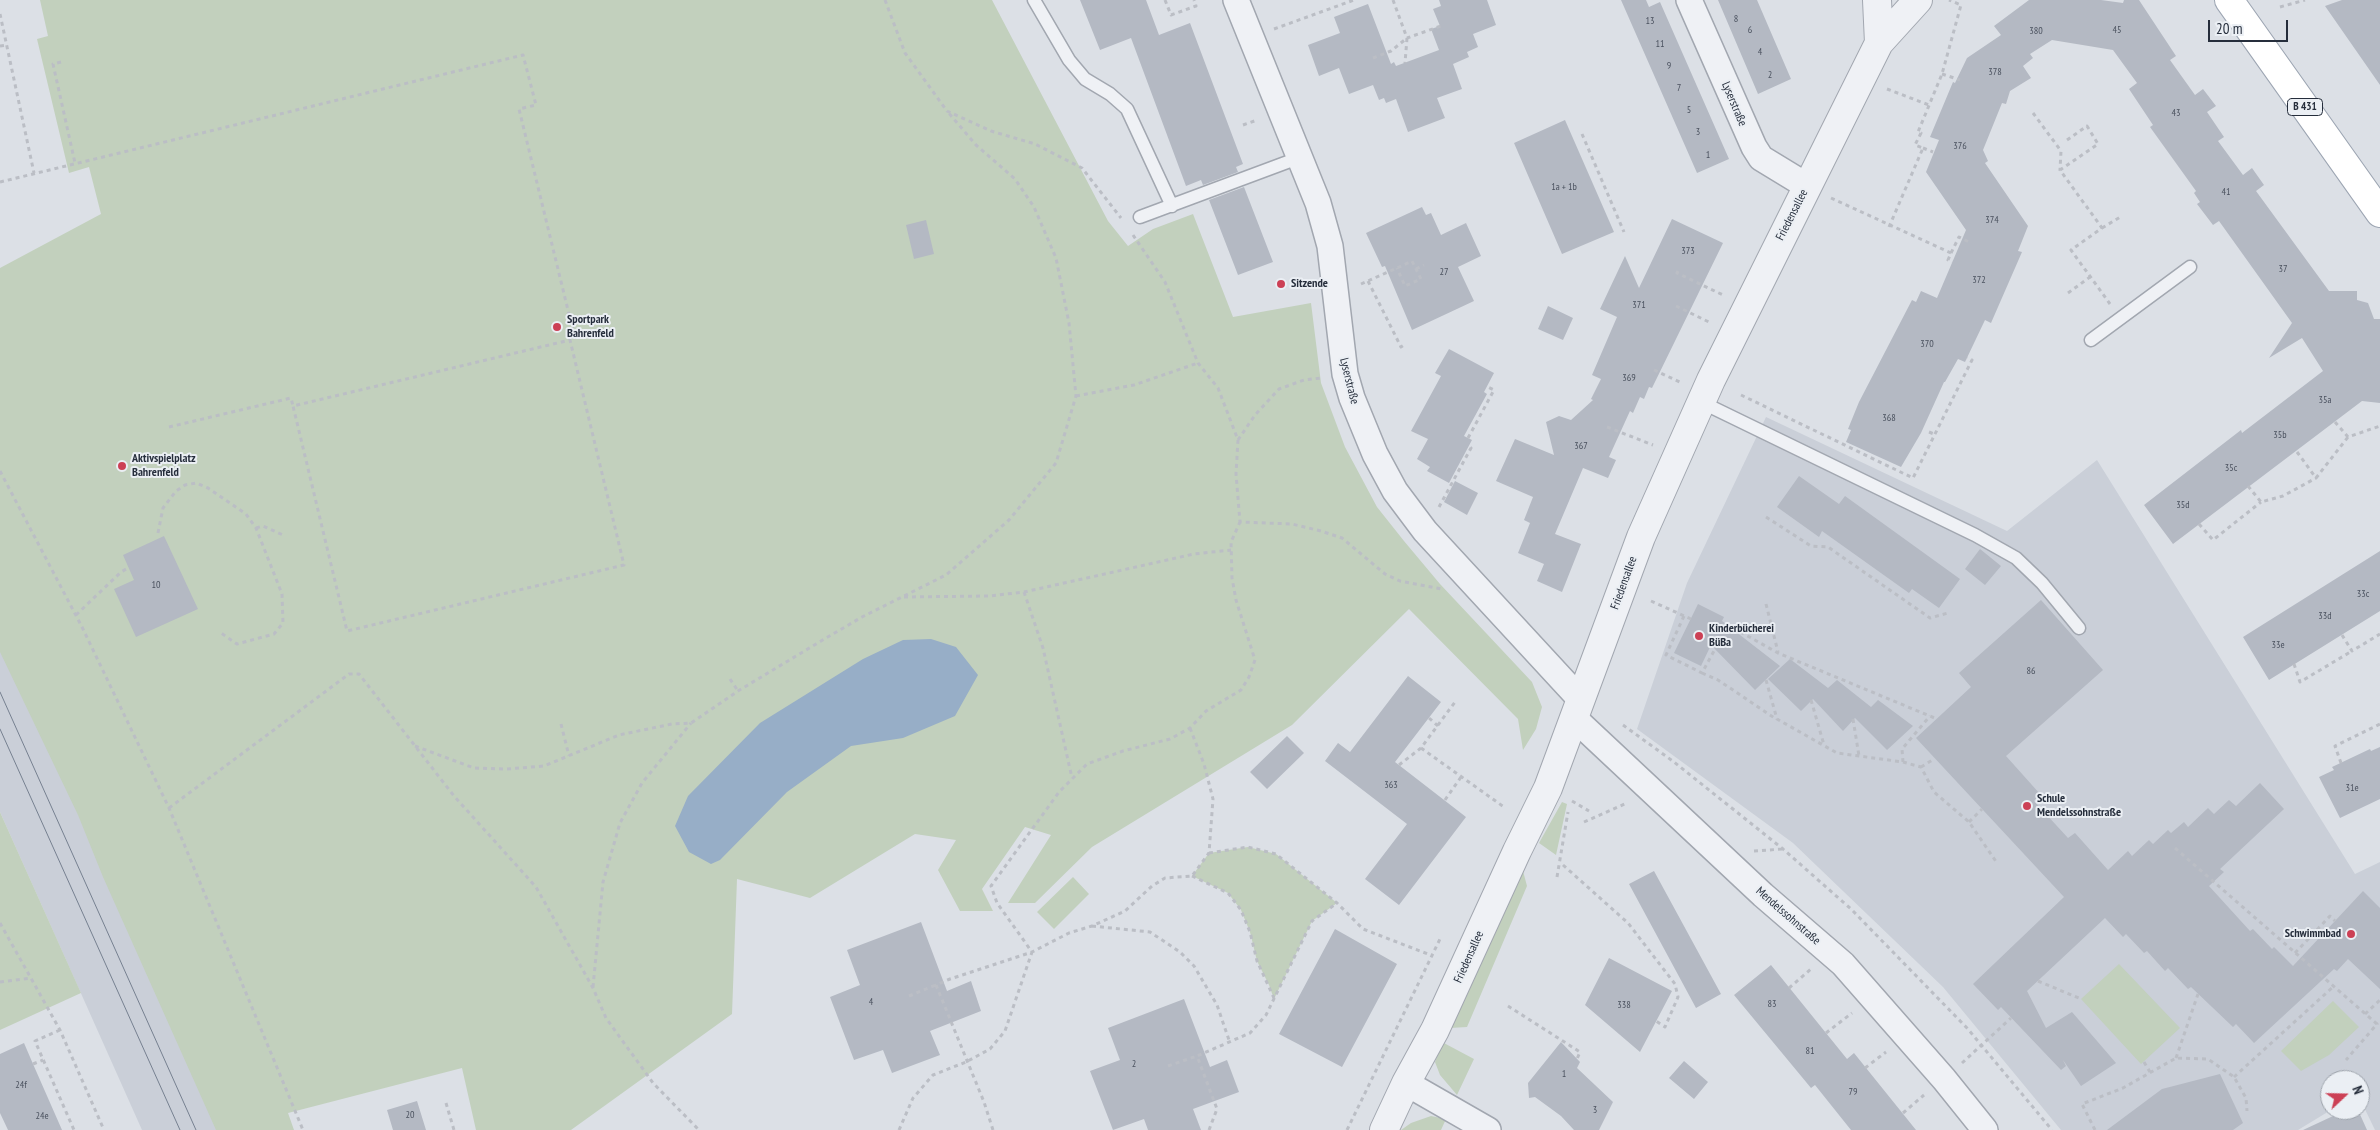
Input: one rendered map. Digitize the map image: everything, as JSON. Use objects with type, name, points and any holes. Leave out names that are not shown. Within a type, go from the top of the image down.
[{"type":"main road","name":"B 431","points":[[2229,0],[2380,213]]},
{"type":"street","name":"Lyserstraße","points":[[1236,0],[1318,203],[1330,246],[1345,374],[1355,405],[1375,454],[1395,491],[1425,531],[1577,709]]},
{"type":"street","name":"Lyserstraße","points":[[1689,0],[1754,147],[1762,158],[1816,191]]},
{"type":"street","name":"Friedensallee","points":[[1878,0],[1879,43]]},
{"type":"street","name":"Friedensallee","points":[[1384,1130],[1406,1083],[1435,1030],[1548,788],[1694,394],[1816,191],[1879,43],[1918,0]]},
{"type":"street","name":"Mendelssohnstraße","points":[[1577,709],[1597,741],[1763,895],[1842,964],[1937,1084],[1985,1130]]},
{"type":"street","points":[[1406,1083],[1488,1130]]},
{"type":"lane","points":[[1034,0],[1074,66],[1085,79],[1110,94],[1127,109],[1172,206]]},
{"type":"lane","points":[[1140,218],[1301,157]]},
{"type":"lane","points":[[2091,340],[2190,267]]},
{"type":"lane","points":[[1694,394],[1976,535],[2016,558],[2042,583],[2079,628]]},
{"type":"path","points":[[593,988],[602,882],[620,823],[642,783],[691,723],[738,691],[862,617],[946,575],[1009,520],[1056,463],[1076,396],[1069,323],[1056,258],[1034,207],[1015,179],[976,145],[947,110],[905,53],[885,0]]},
{"type":"path","points":[[1165,0],[1171,16],[1196,6],[1194,0]]},
{"type":"path","points":[[1250,38],[1354,0]]},
{"type":"path","points":[[1393,0],[1407,38],[1405,63]]},
{"type":"path","points":[[1933,152],[1915,145],[1921,133],[1918,132],[1942,74],[1961,5],[1949,0]]},
{"type":"path","points":[[2280,7],[2305,0]]},
{"type":"path","points":[[0,14],[34,173]]},
{"type":"path","points":[[1373,58],[1391,51],[1407,38],[1441,26]]},
{"type":"path","points":[[0,46],[8,45]]},
{"type":"path","points":[[0,182],[523,55],[536,105],[520,109],[575,339],[293,406]]},
{"type":"path","points":[[61,62],[53,64],[75,163]]},
{"type":"path","points":[[1942,74],[1960,80]]},
{"type":"path","points":[[1887,89],[1929,105]]},
{"type":"path","points":[[947,110],[991,131],[1035,144],[1082,168],[1123,220]]},
{"type":"path","points":[[2033,113],[2060,151],[2060,170],[2102,228]]},
{"type":"path","points":[[1243,125],[1263,118]]},
{"type":"path","points":[[2060,170],[2098,144],[2087,126],[2067,140]]},
{"type":"path","points":[[1582,134],[1624,232]]},
{"type":"path","points":[[1889,227],[1923,148]]},
{"type":"path","points":[[1816,191],[1889,227],[1951,253]]},
{"type":"path","points":[[2113,308],[2071,250],[2122,216]]},
{"type":"path","points":[[1032,952],[997,903],[992,886],[1059,792],[1087,764],[1123,751],[1170,739],[1190,728],[1206,711],[1241,690],[1249,677],[1254,660],[1244,621],[1236,600],[1232,578],[1231,542],[1240,522],[1236,474],[1238,440],[1218,388],[1198,363],[1166,282],[1128,228]]},
{"type":"path","points":[[1952,262],[1948,260],[1959,237],[1969,242]]},
{"type":"path","points":[[1336,296],[1412,261],[1421,279],[1405,286],[1397,268]]},
{"type":"path","points":[[1416,268],[1424,265]]},
{"type":"path","points":[[1678,271],[1677,273],[1726,296]]},
{"type":"path","points":[[2068,293],[2090,277]]},
{"type":"path","points":[[1368,281],[1401,347],[1404,345]]},
{"type":"path","points":[[1676,306],[1714,324]]},
{"type":"path","points":[[169,427],[291,398],[347,632],[624,565],[570,340]]},
{"type":"path","points":[[1741,394],[1913,478],[1972,360],[1967,358]]},
{"type":"path","points":[[1076,396],[1134,385],[1198,363]]},
{"type":"path","points":[[1654,370],[1694,394]]},
{"type":"path","points":[[1238,440],[1255,415],[1280,389],[1304,380],[1325,378]]},
{"type":"path","points":[[1468,438],[1494,390],[1486,386]]},
{"type":"path","points":[[2335,422],[2348,437]]},
{"type":"path","points":[[2199,524],[2213,540],[2261,502],[2283,496],[2316,478],[2348,437],[2380,426]]},
{"type":"path","points":[[1607,427],[1659,448]]},
{"type":"path","points":[[1929,432],[1934,434]]},
{"type":"path","points":[[1425,531],[1471,448],[1468,446]]},
{"type":"path","points":[[2297,452],[2316,478]]},
{"type":"path","points":[[0,471],[76,615],[169,808],[302,1130]]},
{"type":"path","points":[[158,533],[163,508],[176,491],[185,485],[196,483],[208,488],[246,514],[256,528],[282,594],[283,623],[274,634],[237,644],[221,633]]},
{"type":"path","points":[[2248,486],[2261,502]]},
{"type":"path","points":[[1766,517],[1811,546],[1828,547],[1930,618],[1948,613]]},
{"type":"path","points":[[1240,522],[1292,524],[1321,531],[1342,538],[1385,574],[1400,582],[1445,589]]},
{"type":"path","points":[[256,528],[263,526],[283,535]]},
{"type":"path","points":[[904,597],[989,596],[1024,592],[1194,554],[1231,550]]},
{"type":"path","points":[[76,615],[121,572],[128,568]]},
{"type":"path","points":[[1024,592],[1042,648],[1072,779]]},
{"type":"path","points":[[1651,601],[1690,619]]},
{"type":"path","points":[[1766,604],[1778,653]]},
{"type":"path","points":[[1684,616],[1666,655],[1718,680],[1777,719],[1837,753],[1903,762],[1921,767],[1934,792],[1969,822],[1996,863]]},
{"type":"path","points":[[1702,673],[1728,625],[1778,653],[1937,719]]},
{"type":"path","points":[[2294,664],[2300,682],[2380,634]]},
{"type":"path","points":[[2342,635],[2352,651]]},
{"type":"path","points":[[169,808],[349,674],[359,674],[454,796],[536,887],[593,988],[606,1018],[653,1083],[699,1130]]},
{"type":"path","points":[[730,679],[738,691]]},
{"type":"path","points":[[1766,680],[1777,719]]},
{"type":"path","points":[[1811,700],[1824,745]]},
{"type":"path","points":[[1398,765],[1421,748],[1455,702]]},
{"type":"path","points":[[1597,741],[1606,720],[1610,716],[1674,762],[1784,848],[1851,909],[1927,986],[1983,1046],[2052,1130]]},
{"type":"path","points":[[1903,762],[1902,749],[1930,716]]},
{"type":"path","points":[[1429,718],[1438,726]]},
{"type":"path","points":[[1853,719],[1859,756]]},
{"type":"path","points":[[415,746],[474,768],[507,769],[544,766],[619,735],[672,724],[691,723]]},
{"type":"path","points":[[561,724],[569,756]]},
{"type":"path","points":[[2341,763],[2335,746],[2380,724]]},
{"type":"path","points":[[1190,728],[1204,764],[1213,799],[1209,853],[1192,876]]},
{"type":"path","points":[[1421,748],[1504,807]]},
{"type":"path","points":[[1921,767],[1934,758]]},
{"type":"path","points":[[1445,800],[1461,777]]},
{"type":"path","points":[[1557,877],[1570,801],[1574,792]]},
{"type":"path","points":[[1570,801],[1589,811]]},
{"type":"path","points":[[1584,822],[1627,803]]},
{"type":"path","points":[[1969,822],[1982,809]]},
{"type":"path","points":[[1209,853],[1248,847],[1276,854],[1337,903],[1363,929],[1433,956]]},
{"type":"path","points":[[2174,848],[2377,1024],[2346,1060]]},
{"type":"path","points":[[1563,865],[1628,923],[1675,984],[1678,997],[1665,1027],[1656,1021]]},
{"type":"path","points":[[909,996],[950,979],[1032,952],[1069,933],[1092,926],[1125,911],[1152,886],[1166,878],[1192,876],[1228,893],[1241,910],[1250,932],[1257,961],[1274,999]]},
{"type":"path","points":[[1168,1066],[1250,1034],[1266,1015],[1312,921],[1337,903]]},
{"type":"path","points":[[2295,953],[2330,916],[2334,921]]},
{"type":"path","points":[[0,923],[60,1030],[104,1130]]},
{"type":"path","points":[[1092,926],[1150,932],[1180,952],[1194,966],[1217,1006],[1230,1043]]},
{"type":"path","points":[[1349,1129],[1440,939],[1441,948],[1434,961],[1429,964]]},
{"type":"path","points":[[899,1130],[913,1098],[933,1075],[966,1062],[990,1049],[1005,1031],[1032,952]]},
{"type":"path","points":[[1789,988],[1814,968]]},
{"type":"path","points":[[0,982],[31,978]]},
{"type":"path","points":[[2038,980],[2081,999]]},
{"type":"path","points":[[936,985],[984,1102],[993,1130]]},
{"type":"path","points":[[2234,1078],[2334,986]]},
{"type":"path","points":[[2176,1058],[2198,994]]},
{"type":"path","points":[[2365,1014],[2380,1000]]},
{"type":"path","points":[[1508,1006],[1580,1052],[1577,1059]]},
{"type":"path","points":[[1826,1033],[1856,1010]]},
{"type":"path","points":[[1903,1113],[1983,1046],[2011,1018]]},
{"type":"path","points":[[60,1030],[35,1041],[73,1130]]},
{"type":"path","points":[[1865,1068],[1893,1047]]},
{"type":"path","points":[[1197,1056],[1217,1109],[1211,1129]]},
{"type":"path","points":[[2095,1130],[2082,1104],[2123,1088],[2176,1058],[2208,1059],[2234,1078],[2246,1098],[2248,1111]]},
{"type":"path","points":[[34,1064],[43,1060]]},
{"type":"path","points":[[2144,1062],[2150,1072]]},
{"type":"path","points":[[446,1103],[454,1130]]},
{"type":"shaded area","name":"Schule Mendelssohnstraße","points":[[1766,417],[2007,531],[2097,460],[2355,874],[2380,862],[2380,1130],[2375,1130],[2370,1120],[2370,1070],[2320,1070],[2320,1117],[2298,1130],[2061,1130],[1943,987],[1793,843],[1637,729],[1687,583]]},
{"type":"shaded area","points":[[0,612],[239,1130],[142,1130],[0,812]]},
{"type":"green space","points":[[40,0],[992,0],[1108,221],[1128,246],[1153,229],[1193,214],[1233,317],[1311,303],[1321,383],[1345,447],[1377,507],[1404,541],[1440,584],[1532,682],[1542,707],[1536,729],[1523,750],[1518,719],[1409,609],[1292,725],[1092,847],[1035,903],[1008,903],[1051,835],[1025,827],[982,889],[993,911],[960,911],[938,870],[956,840],[915,834],[810,898],[737,879],[732,1014],[571,1130],[476,1130],[462,1068],[288,1113],[294,1130],[216,1130],[103,877],[78,815],[0,652],[0,268],[101,214],[89,167],[69,173],[37,39],[48,36]]},
{"type":"green space","points":[[1562,802],[1567,804],[1556,855],[1539,843]]},
{"type":"green space","points":[[0,812],[81,993],[0,1030]]},
{"type":"green space","points":[[1248,847],[1276,854],[1337,903],[1312,921],[1274,999],[1257,961],[1250,932],[1241,910],[1228,893],[1192,876],[1209,853]]},
{"type":"green space","points":[[1523,871],[1527,886],[1467,1027],[1450,1028]]},
{"type":"green space","points":[[1073,877],[1089,894],[1054,929],[1037,912]]},
{"type":"green space","points":[[2119,964],[2180,1028],[2141,1064],[2081,999]]},
{"type":"green space","points":[[2333,1001],[2359,1027],[2329,1055],[2301,1071],[2281,1051]]},
{"type":"green space","points":[[1442,1042],[1474,1059],[1457,1095],[1440,1075],[1435,1062]]},
{"type":"green space","points":[[1431,1116],[1446,1119],[1441,1130],[1401,1130],[1411,1123]]},
{"type":"water","points":[[931,639],[956,647],[978,675],[955,716],[903,738],[851,746],[787,792],[720,860],[711,864],[689,852],[675,826],[688,796],[760,723],[863,659],[903,640]]},
{"type":"building","points":[[1080,0],[1146,0],[1159,35],[1190,23],[1243,164],[1236,167],[1238,172],[1203,185],[1201,180],[1186,186],[1131,38],[1100,50]]},
{"type":"building","points":[[1439,0],[1487,0],[1496,25],[1473,34],[1478,47],[1467,52],[1469,57],[1453,64],[1462,89],[1437,98],[1445,118],[1408,132],[1396,99],[1386,103],[1384,98],[1379,100],[1373,85],[1349,94],[1339,68],[1319,76],[1308,45],[1340,33],[1334,17],[1368,4],[1391,64],[1394,62],[1396,66],[1439,50],[1431,29],[1440,26],[1433,9],[1441,6]]},
{"type":"building","points":[[1621,0],[1646,0],[1649,7],[1660,2],[1729,159],[1697,173]]},
{"type":"building","points":[[1718,0],[1757,0],[1791,79],[1758,94]]},
{"type":"building","points":[[2029,0],[2101,0],[2123,3],[2124,0],[2139,0],[2176,56],[2170,60],[2195,95],[2203,89],[2216,106],[2207,112],[2224,137],[2218,141],[2243,175],[2252,168],[2264,185],[2256,191],[2329,291],[2357,291],[2357,300],[2368,303],[2374,319],[2380,319],[2380,403],[2362,401],[2173,544],[2144,505],[2241,430],[2242,433],[2323,371],[2302,338],[2269,358],[2292,323],[2219,221],[2213,225],[2197,204],[2200,202],[2194,193],[2196,191],[2150,127],[2153,125],[2129,89],[2137,83],[2113,50],[2052,40],[2030,54],[2033,58],[2023,66],[2031,78],[2010,91],[2006,104],[2002,103],[1983,150],[1988,161],[1985,163],[2028,226],[2018,251],[2022,252],[1991,323],[1985,320],[1965,362],[1958,359],[1944,382],[1921,433],[1901,467],[1846,442],[1851,430],[1848,429],[1859,402],[1912,300],[1916,302],[1921,291],[1937,298],[1966,230],[1926,172],[1939,140],[1930,137],[1953,82],[1955,83],[1967,58],[2001,35],[1994,26]]},
{"type":"building","points":[[2342,0],[2380,0],[2380,85],[2325,6]]},
{"type":"building","points":[[1565,120],[1614,232],[1562,254],[1514,143]]},
{"type":"building","points":[[1244,187],[1273,262],[1238,275],[1209,200]]},
{"type":"building","points":[[1422,207],[1426,215],[1431,213],[1441,235],[1466,223],[1481,256],[1458,267],[1474,301],[1412,330],[1385,266],[1382,267],[1366,233]]},
{"type":"building","points":[[1672,219],[1723,243],[1652,388],[1649,387],[1644,399],[1640,397],[1633,413],[1630,411],[1609,457],[1616,460],[1608,478],[1583,468],[1555,534],[1581,544],[1562,592],[1537,581],[1544,564],[1518,553],[1530,523],[1524,520],[1533,497],[1496,481],[1515,439],[1554,455],[1546,422],[1559,416],[1571,420],[1593,400],[1591,399],[1601,379],[1592,375],[1617,317],[1600,309],[1625,256],[1639,288]]},
{"type":"building","points":[[926,220],[934,254],[914,259],[906,225]]},
{"type":"building","points":[[1548,306],[1573,318],[1563,340],[1538,329]]},
{"type":"building","points":[[1449,349],[1494,373],[1484,392],[1487,394],[1464,436],[1472,440],[1449,483],[1427,471],[1430,467],[1417,459],[1428,439],[1411,431],[1441,376],[1435,373]]},
{"type":"building","points":[[1799,476],[1839,504],[1845,496],[1960,579],[1939,608],[1912,589],[1909,593],[1822,531],[1819,537],[1777,507]]},
{"type":"building","points":[[1455,481],[1478,493],[1467,515],[1444,502]]},
{"type":"building","points":[[164,536],[198,609],[136,637],[114,589],[134,580],[123,555]]},
{"type":"building","points":[[1980,549],[2001,566],[1985,585],[1965,569]]},
{"type":"building","points":[[2380,551],[2380,611],[2269,680],[2243,637]]},
{"type":"building","points":[[2041,600],[2103,670],[2006,756],[2040,794],[2034,801],[2068,838],[2075,833],[2108,870],[2128,851],[2132,856],[2149,840],[2153,844],[2168,830],[2171,833],[2184,822],[2188,827],[2208,808],[2214,814],[2229,800],[2236,806],[2260,783],[2284,809],[2220,869],[2224,872],[2209,886],[2250,931],[2253,929],[2272,949],[2274,947],[2293,966],[2363,891],[2380,908],[2380,989],[2348,959],[2337,971],[2334,969],[2254,1043],[2236,1024],[2233,1027],[2191,987],[2188,989],[2168,968],[2165,971],[2147,951],[2144,953],[2126,934],[2123,937],[2105,918],[2027,991],[2046,1028],[2072,1012],[2116,1063],[2081,1086],[2063,1060],[2066,1066],[2061,1070],[2001,1007],[1998,1010],[1973,984],[2064,897],[1916,738],[1971,687],[1959,673]]},
{"type":"building","points":[[1698,604],[1724,617],[1722,621],[1780,666],[1755,690],[1711,645],[1701,666],[1674,653]]},
{"type":"building","points":[[1790,659],[1828,688],[1837,680],[1871,707],[1878,700],[1913,726],[1887,750],[1855,718],[1843,731],[1813,699],[1801,711],[1768,679]]},
{"type":"building","points":[[1408,676],[1441,702],[1395,762],[1466,817],[1399,905],[1365,879],[1407,824],[1325,761],[1338,743],[1350,752]]},
{"type":"building","points":[[1287,736],[1304,753],[1267,789],[1250,772]]},
{"type":"building","points":[[2380,747],[2380,799],[2340,818],[2319,777],[2334,770],[2332,767],[2370,749],[2371,751]]},
{"type":"building","points":[[1654,871],[1721,994],[1696,1008],[1629,884]]},
{"type":"building","points":[[921,922],[947,991],[971,981],[981,1011],[930,1031],[940,1055],[892,1073],[883,1050],[854,1060],[830,997],[860,985],[847,950]]},
{"type":"building","points":[[1335,929],[1397,964],[1342,1067],[1279,1034]]},
{"type":"building","points":[[1609,958],[1672,991],[1640,1052],[1585,1005]]},
{"type":"building","points":[[1771,965],[1847,1059],[1854,1053],[1916,1130],[1851,1130],[1815,1085],[1811,1088],[1734,995]]},
{"type":"building","points":[[1184,999],[1210,1067],[1227,1060],[1239,1092],[1193,1109],[1201,1130],[1148,1130],[1144,1119],[1113,1130],[1090,1071],[1120,1060],[1108,1028]]},
{"type":"building","points":[[1561,1042],[1580,1062],[1577,1068],[1613,1102],[1599,1130],[1574,1130],[1561,1116],[1535,1097],[1529,1098],[1528,1083]]},
{"type":"building","points":[[24,1043],[62,1130],[8,1130],[0,1113],[0,1054]]},
{"type":"building","points":[[1684,1061],[1708,1082],[1694,1099],[1669,1078]]},
{"type":"building","points":[[2220,1074],[2243,1123],[2233,1130],[2107,1130],[2162,1089]]},
{"type":"building","points":[[417,1101],[426,1130],[393,1130],[387,1110]]},
{"type":"building","points":[[2324,1120],[2362,1120],[2367,1130],[2303,1130]]},
{"type":"tram line","points":[[0,692],[196,1130]]},
{"type":"tram line","points":[[0,729],[180,1130]]},
{"type":"place","name":"Sitzende","points":[[1281,284]]},
{"type":"place","name":"Sportpark Bahrenfeld","points":[[557,327]]},
{"type":"place","name":"Aktivspielplatz Bahrenfeld","points":[[122,466]]},
{"type":"place","name":"Kinderbücherei BüBa","points":[[1699,636]]},
{"type":"place","name":"Schule Mendelssohnstraße","points":[[2027,806]]},
{"type":"place","name":"Schwimmbad","points":[[2351,934]]}]
